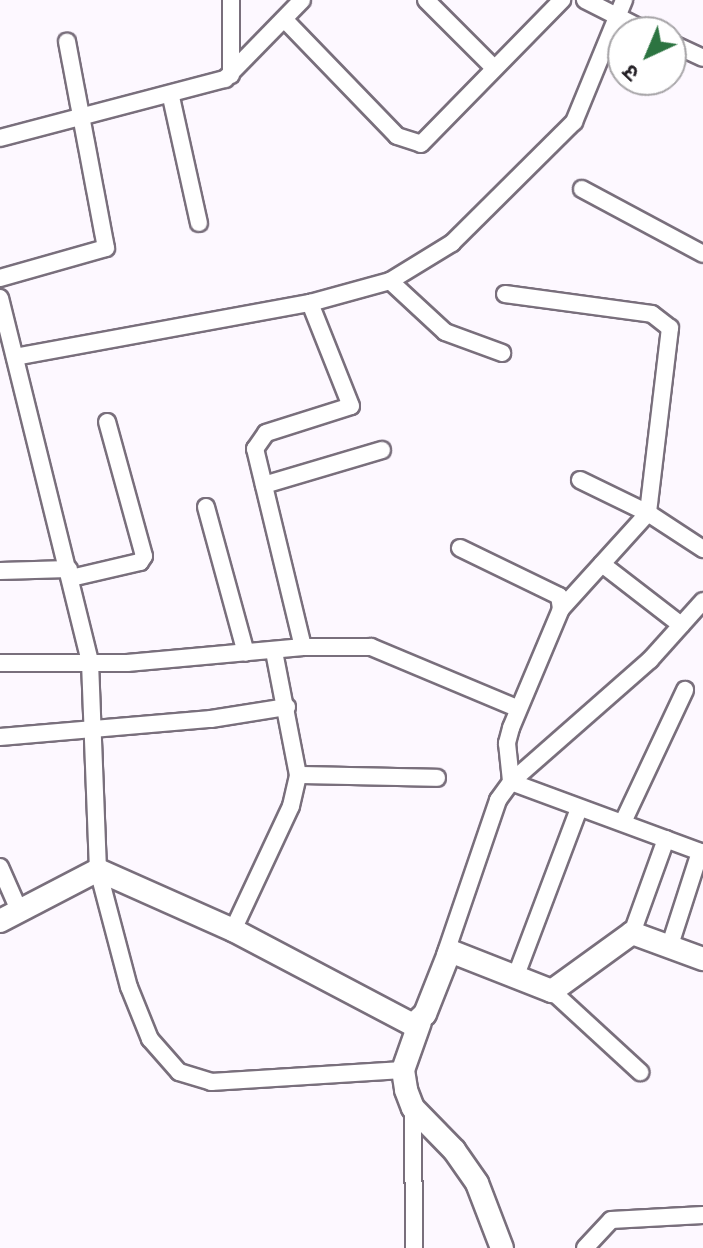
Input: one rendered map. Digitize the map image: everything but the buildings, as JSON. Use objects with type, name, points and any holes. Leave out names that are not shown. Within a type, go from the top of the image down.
[{"type":"street","points":[[231,0],[231,75]]},
{"type":"street","points":[[0,138],[83,115],[171,97],[231,75],[302,0]]},
{"type":"street","points":[[426,0],[494,68]]},
{"type":"street","points":[[285,20],[410,144],[431,138],[494,68],[562,0]]},
{"type":"street","points":[[585,0],[614,16]]},
{"type":"street","points":[[0,278],[106,248],[67,42]]},
{"type":"street","points":[[15,357],[310,303],[390,281],[452,243],[556,144],[583,109],[607,51]]},
{"type":"street","points":[[171,97],[199,223]]},
{"type":"street","points":[[582,189],[703,254]]},
{"type":"street","points":[[390,281],[445,332],[502,353]]},
{"type":"street","points":[[505,294],[652,314],[667,322],[648,513],[561,609],[517,708],[507,743],[511,782]]},
{"type":"street","points":[[0,298],[90,662],[98,870],[140,1015],[150,1039],[179,1072],[211,1082],[403,1070]]},
{"type":"street","points":[[303,647],[255,449],[259,437],[351,406],[310,303]]},
{"type":"street","points":[[0,571],[70,573],[140,562],[144,556],[107,422]]},
{"type":"street","points":[[264,485],[382,450]]},
{"type":"street","points":[[580,480],[648,513],[703,549]]},
{"type":"street","points":[[206,507],[246,653]]},
{"type":"street","points":[[460,548],[559,596],[561,609]]},
{"type":"street","points":[[602,564],[681,625]]},
{"type":"street","points":[[414,1248],[413,1108],[403,1070],[445,955],[487,824],[511,782],[650,660],[703,601]]},
{"type":"street","points":[[0,663],[90,662],[303,647],[384,650],[517,708]]},
{"type":"street","points":[[233,930],[291,806],[298,775],[274,651]]},
{"type":"street","points":[[623,822],[685,690]]},
{"type":"street","points":[[0,737],[287,707]]},
{"type":"street","points":[[298,775],[437,778]]},
{"type":"street","points":[[511,782],[702,853],[670,945]]},
{"type":"street","points":[[515,978],[579,809]]},
{"type":"street","points":[[552,991],[609,945],[632,933],[666,839]]},
{"type":"street","points":[[0,867],[9,916],[98,870]]},
{"type":"street","points":[[98,870],[233,930],[405,1024],[420,1022]]},
{"type":"street","points":[[632,933],[703,959]]},
{"type":"street","points":[[445,955],[455,952],[552,991],[640,1072]]},
{"type":"street","points":[[413,1108],[466,1166],[502,1248]]},
{"type":"street","points":[[585,1248],[611,1220],[703,1215]]}]
